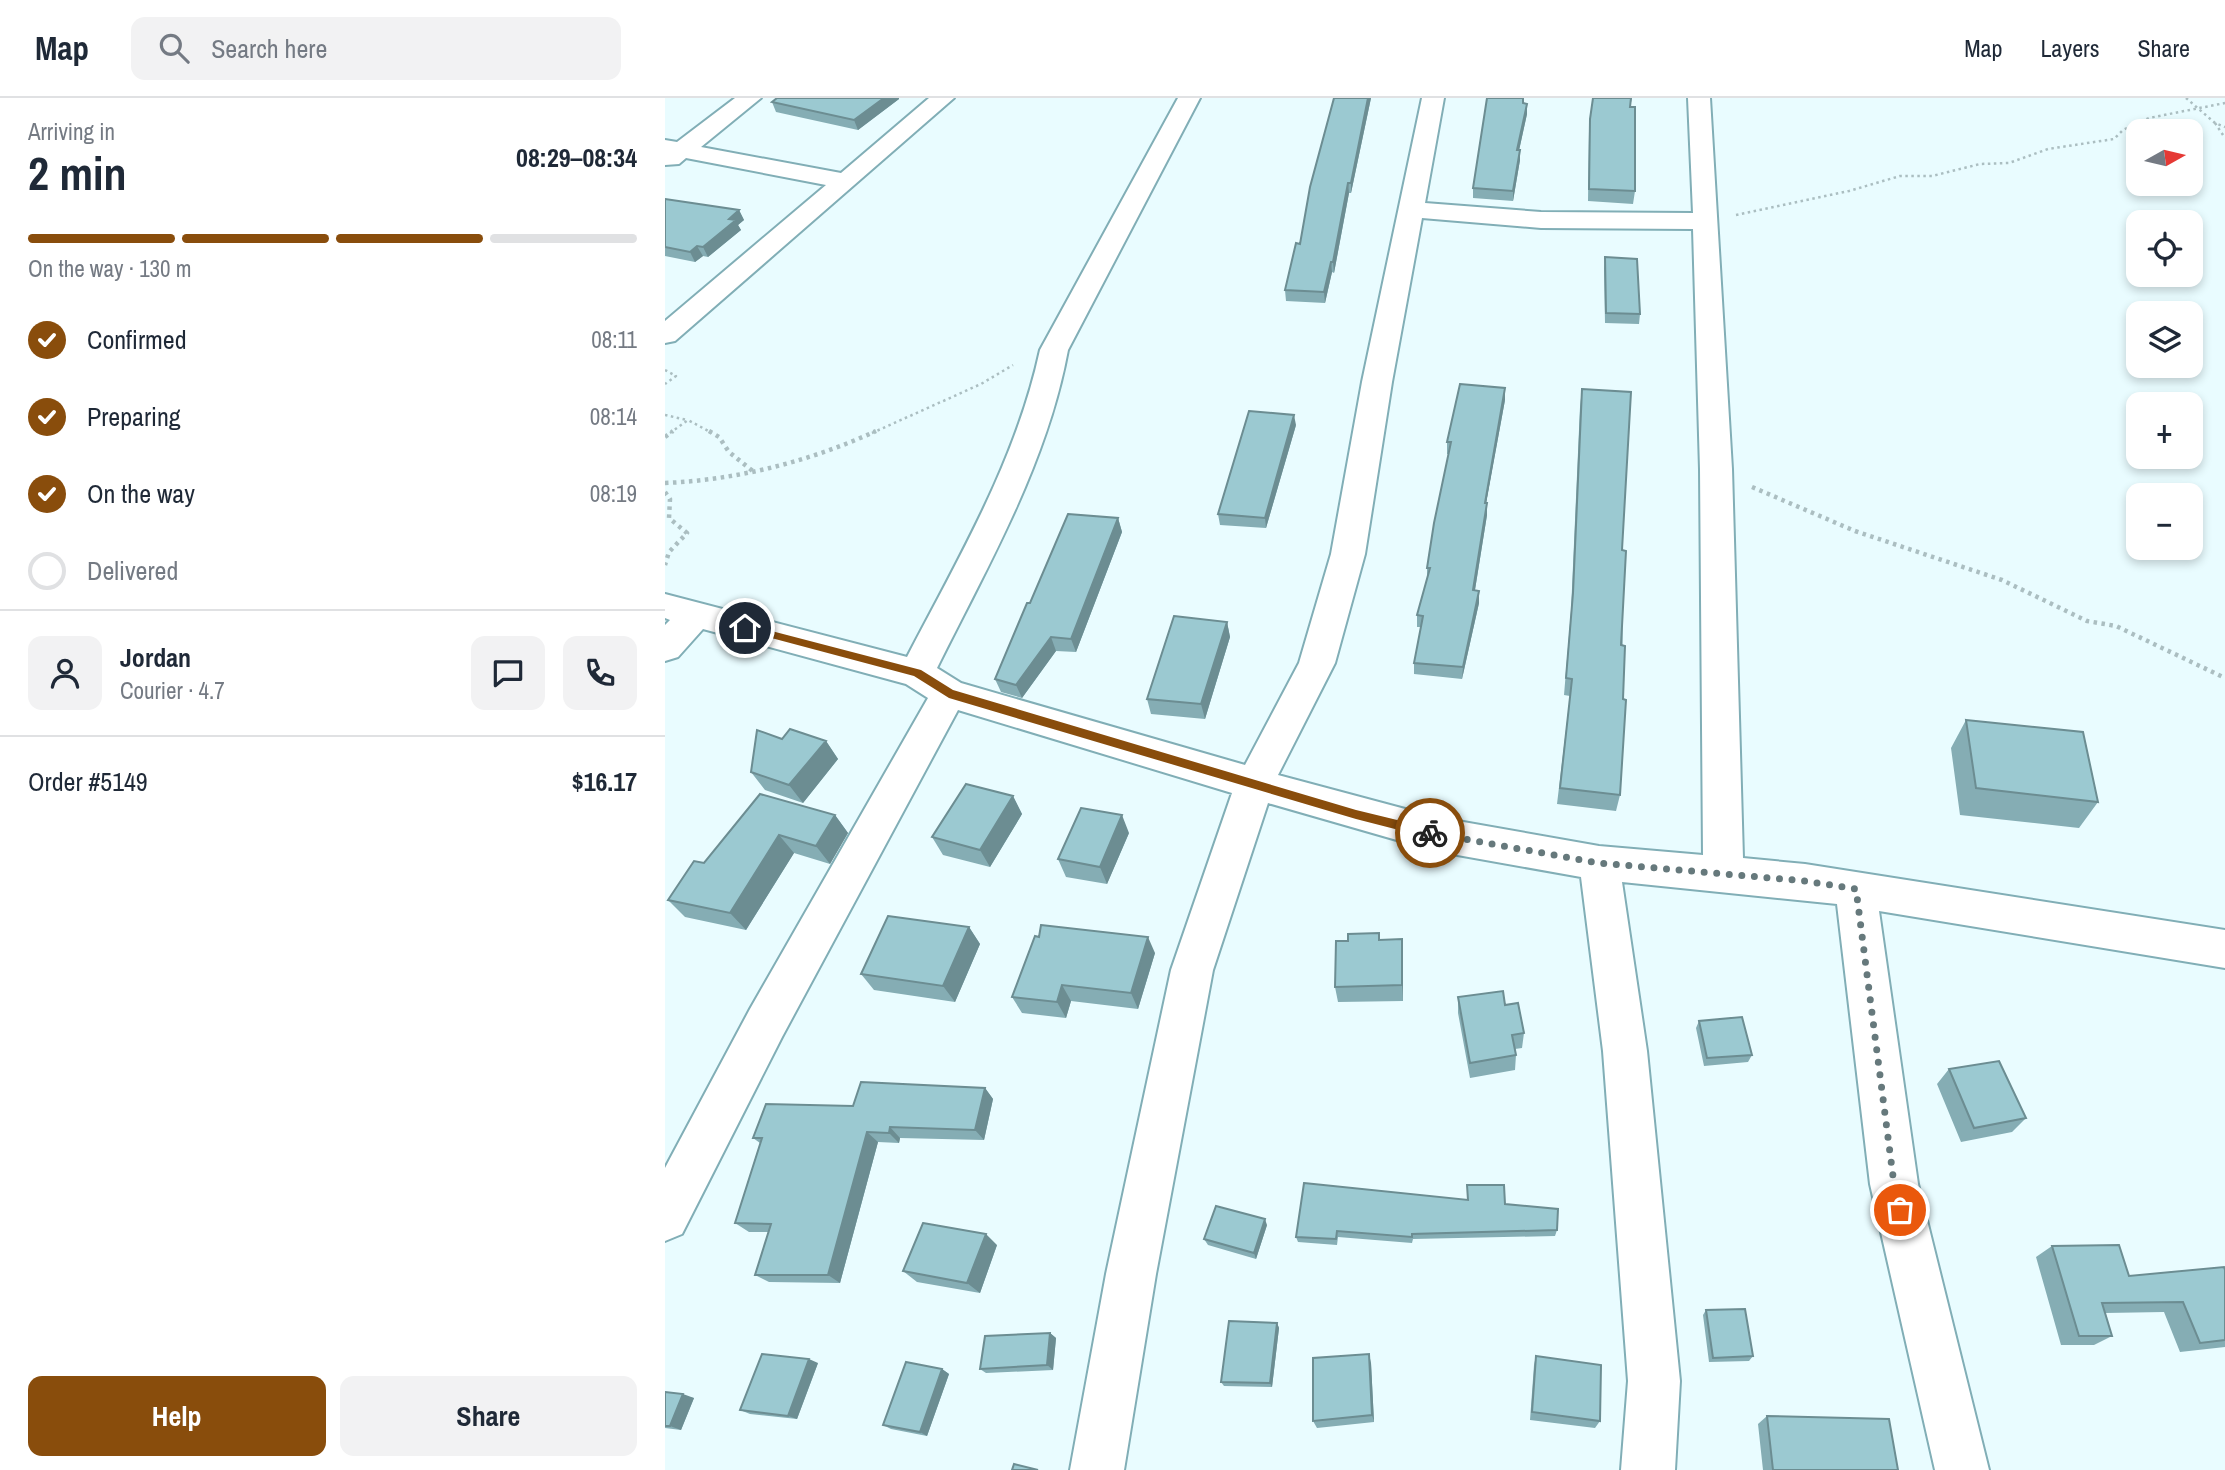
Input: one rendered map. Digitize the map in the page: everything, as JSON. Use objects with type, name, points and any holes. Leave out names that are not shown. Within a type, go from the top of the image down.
[{"type":"street","points":[[671,153],[750,98]]},
{"type":"street","points":[[665,335],[943,98]]},
{"type":"street","points":[[665,1217],[767,1023],[933,683],[1016,477],[1045,395],[1054,350],[1189,98]]},
{"type":"street","points":[[1097,1470],[1131,1274],[1192,970],[1255,783],[1317,663],[1348,554],[1410,208],[1433,98]]},
{"type":"street","points":[[1699,98],[1716,469],[1723,874]]},
{"type":"street","points":[[671,153],[846,181]]},
{"type":"street","points":[[1410,208],[1541,219],[1704,221]]},
{"type":"street","points":[[665,648],[680,610],[933,683],[1356,814],[1435,834],[1599,863],[1805,881],[2225,950]]},
{"type":"street","points":[[1599,863],[1625,1051],[1654,1381],[1648,1470]]},
{"type":"street","points":[[1856,889],[1894,1184],[1962,1470]]},
{"type":"path","points":[[2186,98],[2225,127]]},
{"type":"path","points":[[2192,98],[2196,107]]},
{"type":"path","points":[[1704,221],[1849,191],[1900,176],[1933,176],[1980,164],[2009,163],[2048,149],[2114,139],[2123,127],[2133,123],[2196,107],[2225,103]]},
{"type":"path","points":[[2215,122],[2225,138]]},
{"type":"path","points":[[665,483],[708,481],[754,472],[883,430],[981,384],[1018,360]]},
{"type":"path","points":[[665,370],[675,376],[665,384]]},
{"type":"path","points":[[665,415],[688,420],[719,437],[729,452],[754,472]]},
{"type":"path","points":[[665,437],[688,420]]},
{"type":"path","points":[[1716,469],[1773,497],[1855,531],[2002,579],[2087,621],[2116,626],[2225,678]]},
{"type":"path","points":[[665,492],[670,499],[669,518],[687,533],[669,552],[665,565]]},
{"type":"building","points":[[777,98],[884,98],[854,120],[772,102]]},
{"type":"building","points":[[1334,98],[1368,98],[1333,262],[1324,292],[1285,290],[1296,243],[1300,244],[1310,187]]},
{"type":"building","points":[[1487,98],[1523,98],[1523,103],[1527,104],[1517,150],[1520,150],[1513,191],[1473,188]]},
{"type":"building","points":[[1593,98],[1631,98],[1630,107],[1635,107],[1635,191],[1589,189]]},
{"type":"building","points":[[665,199],[739,210],[729,219],[736,220],[703,247],[697,246],[690,252],[665,247]]},
{"type":"building","points":[[1605,257],[1637,259],[1640,314],[1606,313]]},
{"type":"building","points":[[1460,384],[1505,388],[1473,590],[1479,591],[1463,667],[1414,663],[1423,616],[1417,615],[1430,568],[1427,568],[1434,523],[1451,442],[1447,442]]},
{"type":"building","points":[[1582,389],[1631,392],[1622,550],[1626,551],[1621,645],[1625,646],[1623,699],[1626,700],[1620,795],[1560,788],[1572,679],[1566,678],[1573,593]]},
{"type":"building","points":[[1249,411],[1294,415],[1265,518],[1218,514]]},
{"type":"building","points":[[1068,514],[1118,518],[1071,639],[1051,637],[1016,685],[995,679],[1027,603],[1030,603]]},
{"type":"building","points":[[1174,616],[1227,622],[1201,704],[1147,699]]},
{"type":"building","points":[[1966,720],[2083,732],[2098,802],[1976,788]]},
{"type":"building","points":[[790,729],[826,741],[789,785],[751,772],[757,730],[782,739]]},
{"type":"building","points":[[966,784],[1013,796],[980,850],[932,837]]},
{"type":"building","points":[[760,794],[835,815],[816,846],[779,835],[730,913],[668,900],[694,861],[704,863]]},
{"type":"building","points":[[1081,808],[1122,815],[1100,867],[1058,859]]},
{"type":"building","points":[[888,916],[969,927],[943,986],[861,974]]},
{"type":"building","points":[[1041,925],[1148,937],[1131,993],[1062,985],[1057,1002],[1012,997],[1035,936],[1039,937]]},
{"type":"building","points":[[1379,933],[1379,940],[1402,939],[1402,985],[1335,987],[1336,941],[1348,941],[1348,934]]},
{"type":"building","points":[[1503,991],[1505,1005],[1518,1003],[1524,1033],[1512,1035],[1516,1055],[1470,1063],[1458,997]]},
{"type":"building","points":[[1742,1017],[1752,1055],[1707,1058],[1699,1021]]},
{"type":"building","points":[[1999,1061],[2026,1118],[1974,1128],[1949,1069]]},
{"type":"building","points":[[861,1082],[985,1088],[975,1130],[890,1127],[889,1133],[867,1132],[828,1275],[755,1275],[771,1224],[735,1223],[762,1138],[753,1138],[766,1104],[853,1106]]},
{"type":"building","points":[[1304,1183],[1468,1200],[1467,1185],[1504,1185],[1505,1204],[1558,1209],[1557,1230],[1412,1234],[1412,1237],[1337,1231],[1336,1239],[1296,1237]]},
{"type":"building","points":[[1216,1206],[1265,1219],[1254,1253],[1204,1239]]},
{"type":"building","points":[[923,1223],[986,1234],[967,1283],[903,1271]]},
{"type":"building","points":[[2119,1245],[2129,1276],[2224,1267],[2225,1340],[2200,1343],[2183,1302],[2102,1303],[2112,1336],[2079,1336],[2052,1246]]},
{"type":"building","points":[[1745,1309],[1753,1356],[1713,1358],[1706,1310]]},
{"type":"building","points":[[1229,1321],[1277,1323],[1270,1383],[1221,1382]]},
{"type":"building","points":[[1050,1333],[1047,1365],[980,1369],[985,1336]]},
{"type":"building","points":[[762,1354],[809,1359],[788,1416],[740,1410]]},
{"type":"building","points":[[1369,1354],[1372,1415],[1313,1421],[1313,1358]]},
{"type":"building","points":[[1536,1356],[1601,1365],[1600,1421],[1532,1412]]},
{"type":"building","points":[[906,1362],[942,1369],[920,1432],[883,1425]]},
{"type":"building","points":[[665,1392],[683,1394],[670,1426],[665,1426]]},
{"type":"building","points":[[1767,1416],[1889,1419],[1898,1470],[1773,1470]]},
{"type":"building","points":[[1014,1464],[1038,1470],[1012,1470]]},
{"type":"way so far","points":[[1430,833],[1599,863],[1805,881],[1856,889],[1894,1184],[1900,1210]]},
{"type":"route","points":[[745,628],[917,673],[949,694],[1356,814],[1430,833]]}]
